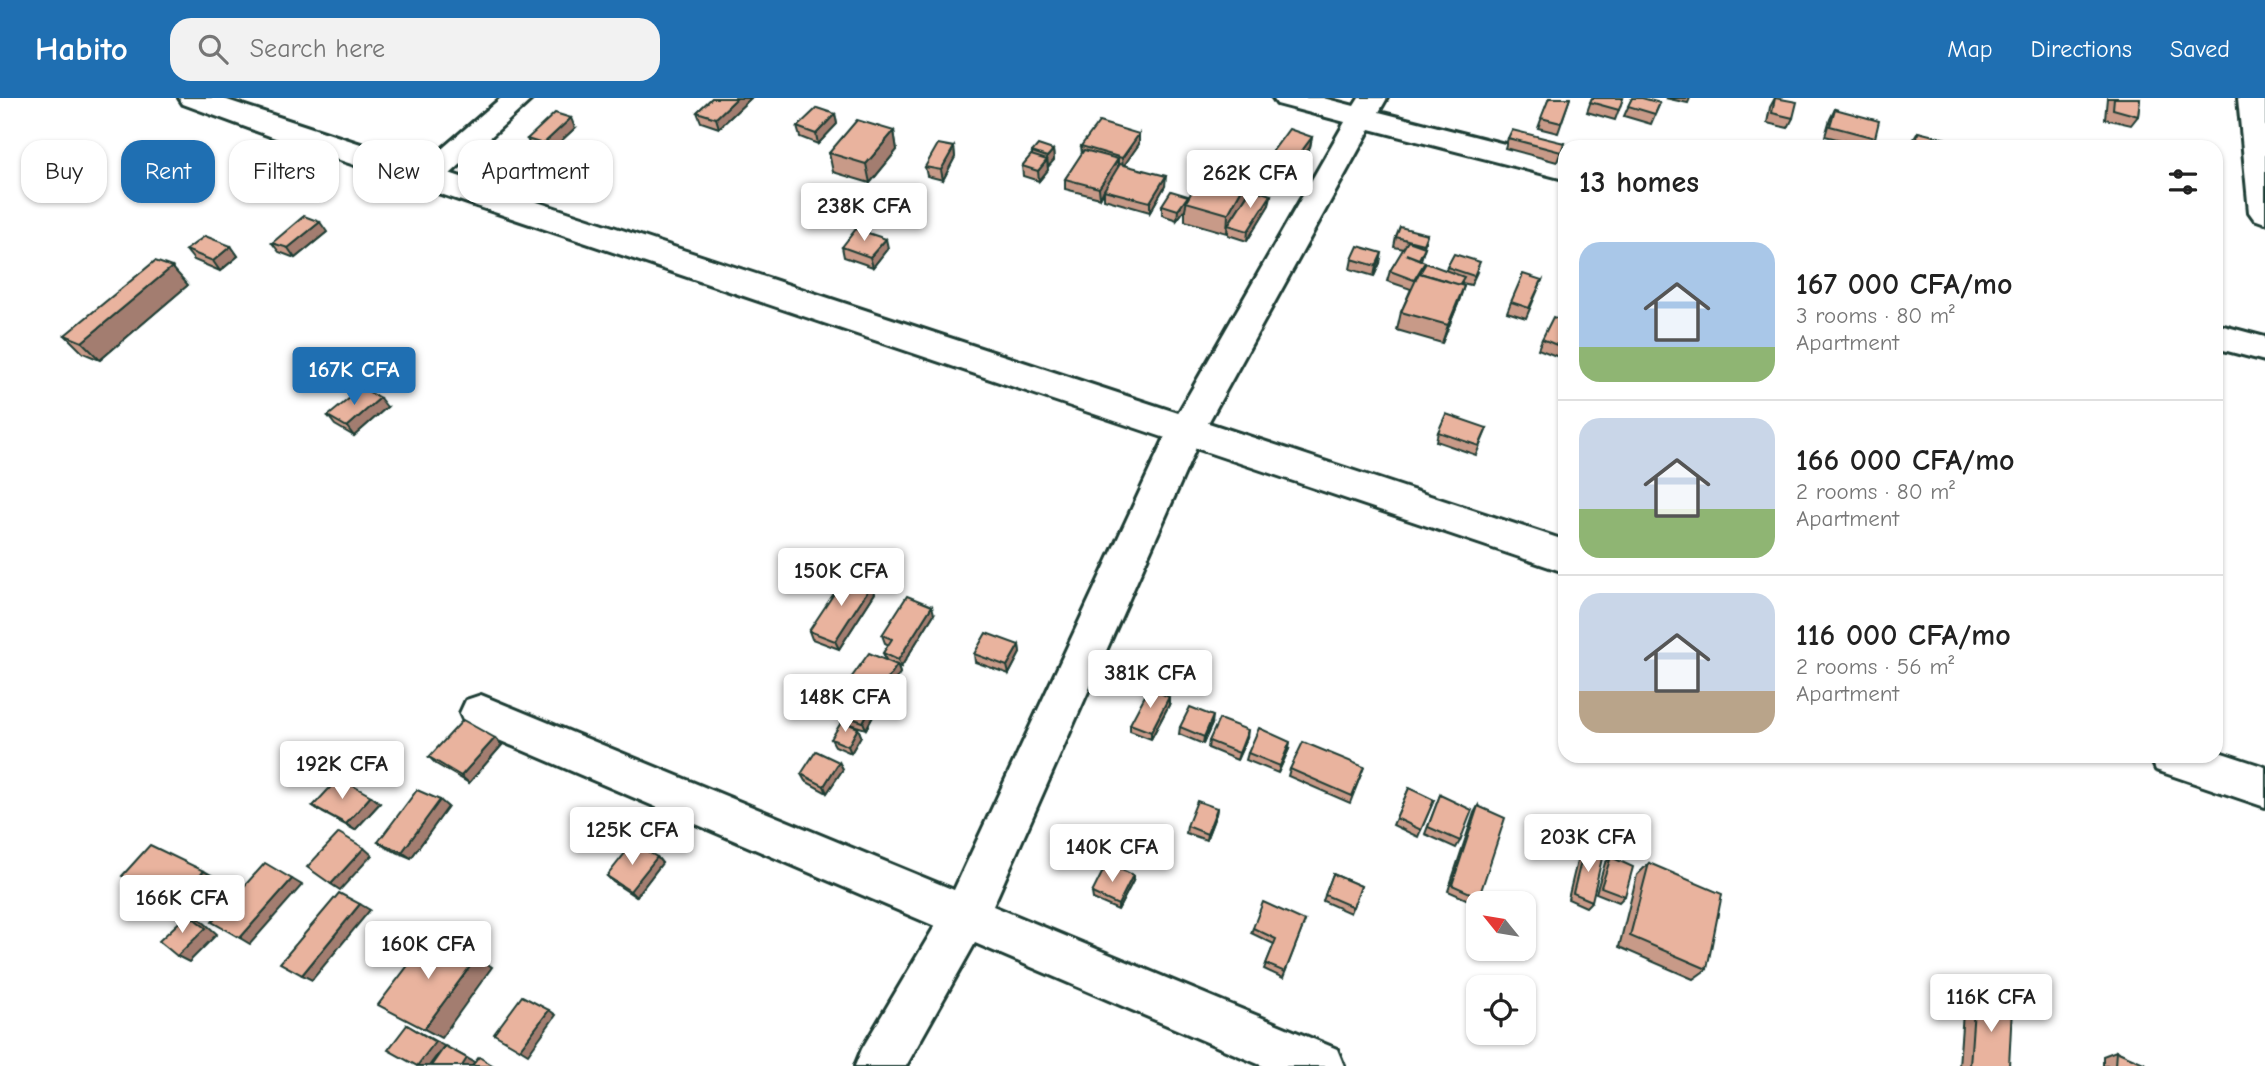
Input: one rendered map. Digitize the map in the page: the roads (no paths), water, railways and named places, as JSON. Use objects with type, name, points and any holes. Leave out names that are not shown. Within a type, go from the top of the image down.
[{"type":"street","points":[[193,98],[353,153]]},
{"type":"street","points":[[444,163],[519,98]]},
{"type":"street","points":[[1287,98],[1368,108],[1558,167]]},
{"type":"street","points":[[2252,98],[2265,212]]},
{"type":"street","points":[[879,1066],[965,917],[1186,431],[1368,108]]},
{"type":"street","points":[[444,184],[1558,554]]},
{"type":"street","points":[[2223,338],[2265,349]]},
{"type":"street","points":[[481,713],[1320,1066]]},
{"type":"street","points":[[2192,763],[2265,787]]}]
